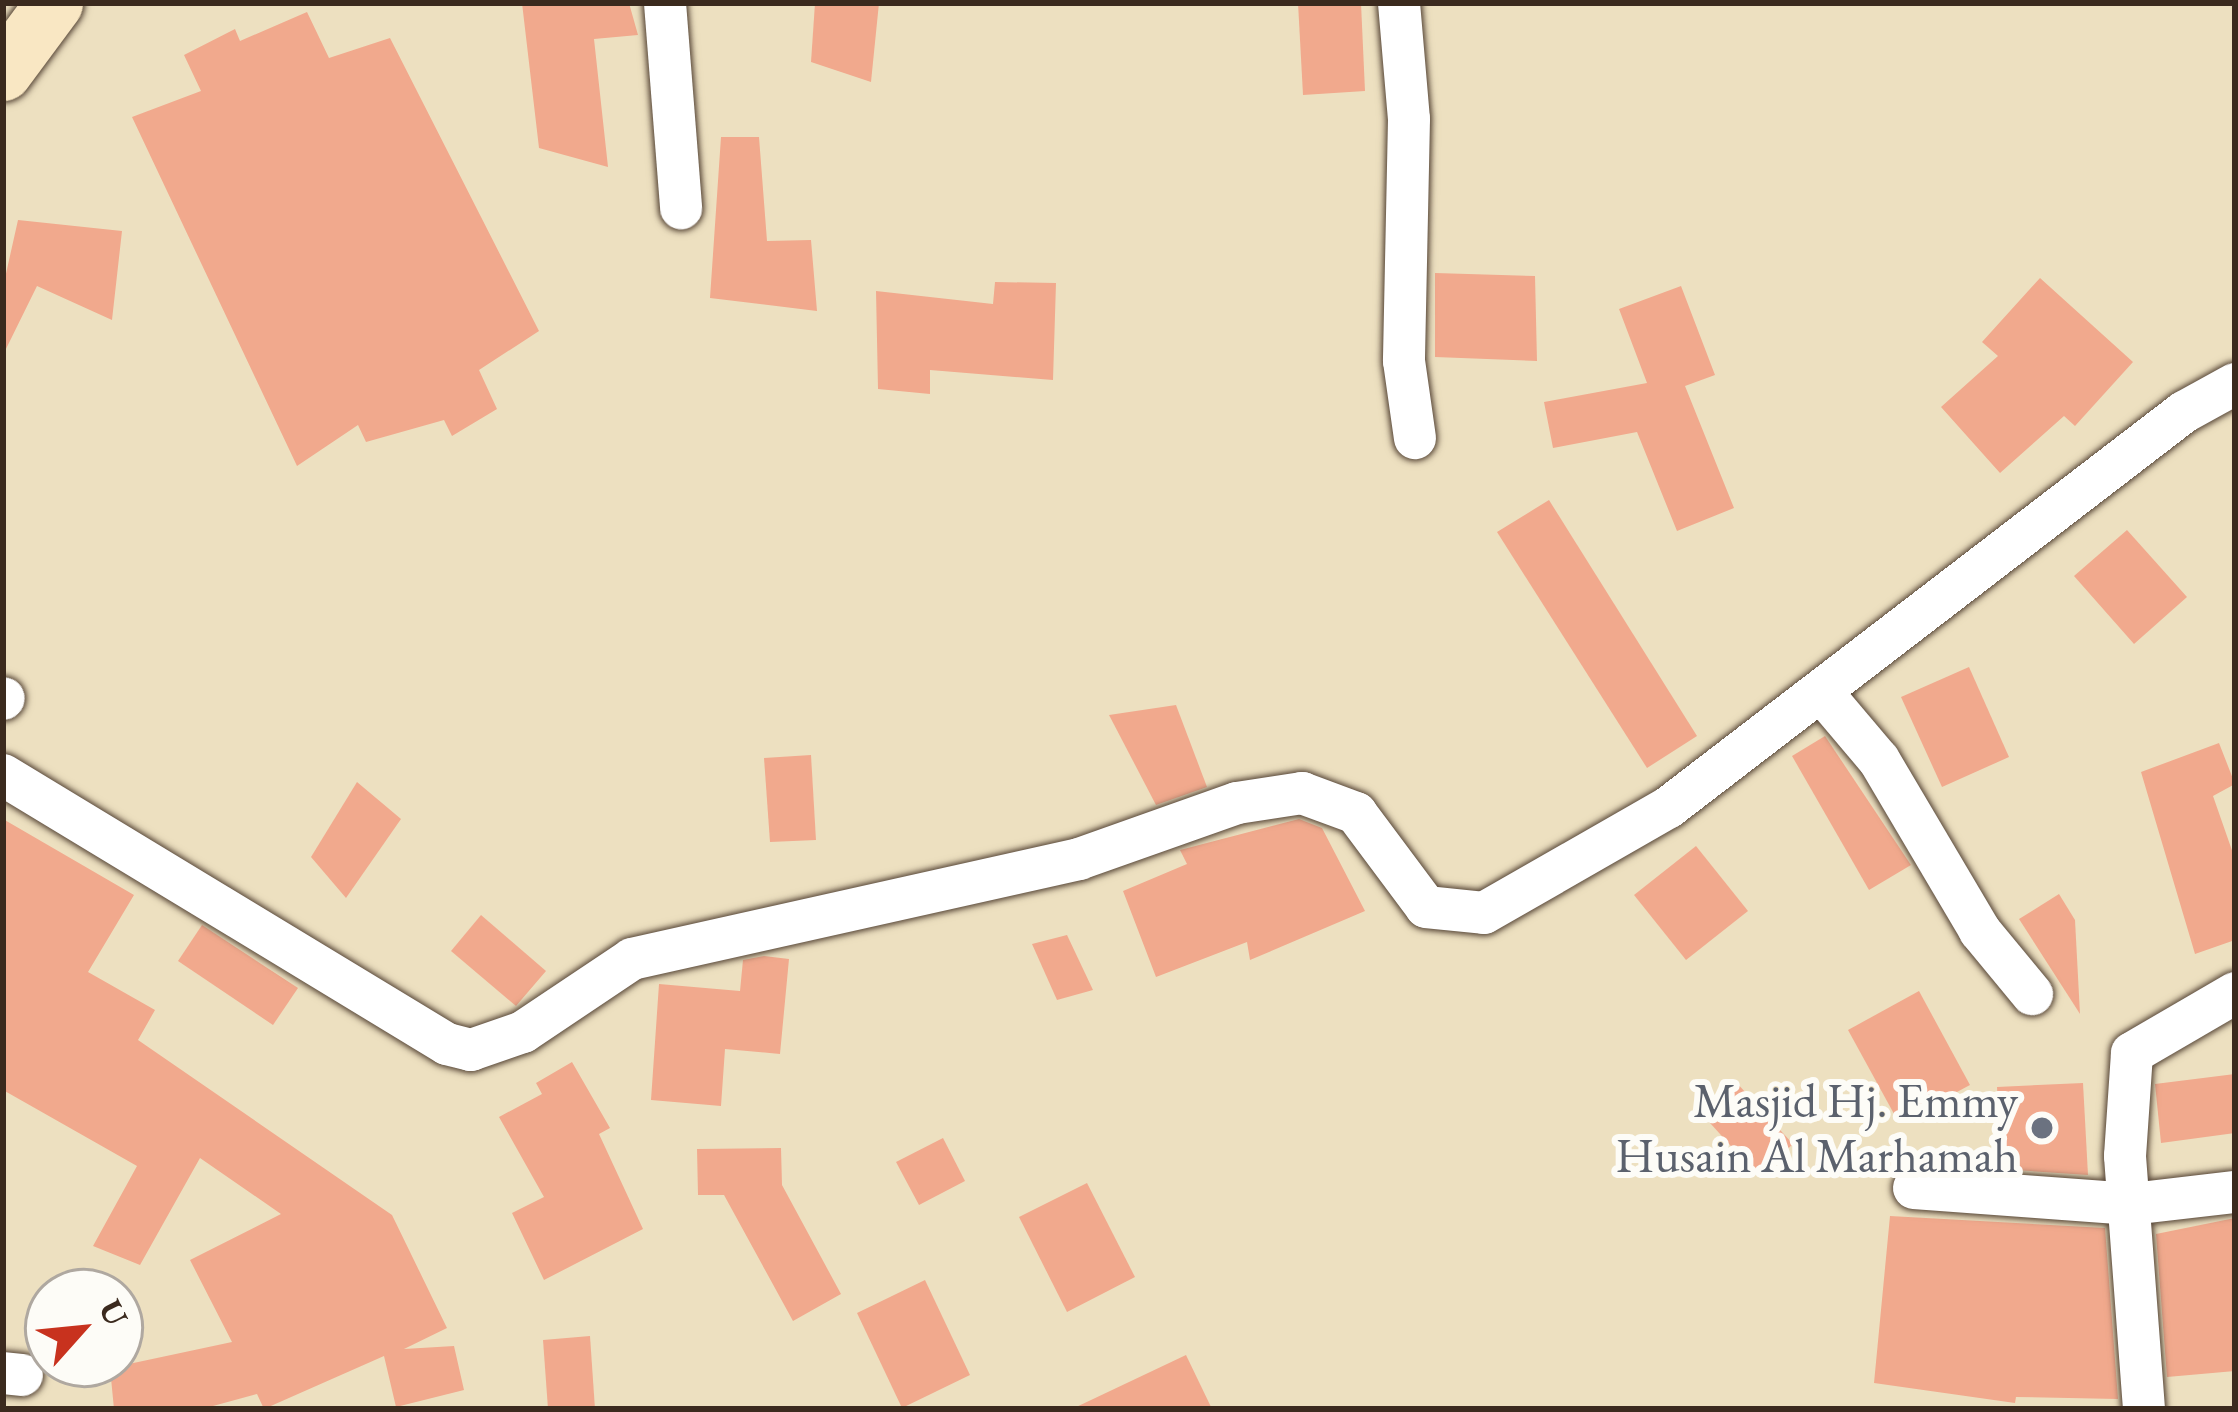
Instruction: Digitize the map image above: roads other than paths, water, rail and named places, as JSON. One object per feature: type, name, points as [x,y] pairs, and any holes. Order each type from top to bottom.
[{"type":"street","points":[[3,72],[54,3]]},
{"type":"street","points":[[665,3],[681,208]]},
{"type":"street","points":[[1399,3],[1409,119],[1404,361],[1415,438]]},
{"type":"street","points":[[3,776],[447,1044],[471,1050],[523,1032],[632,959],[1079,859],[1237,803],[1302,793],[1356,813],[1426,907],[1484,913],[1593,856],[1824,695],[2184,412],[2235,384]]},
{"type":"street","points":[[1824,695],[1879,760],[1980,931],[2032,994]]},
{"type":"street","points":[[2144,1409],[2131,1204],[2132,1053],[2235,993]]},
{"type":"street","points":[[1914,1188],[2131,1204],[2235,1192]]},
{"type":"place","name":"Masjid Hj. Emmy Husain Al Marhamah","points":[[2042,1128]]}]
